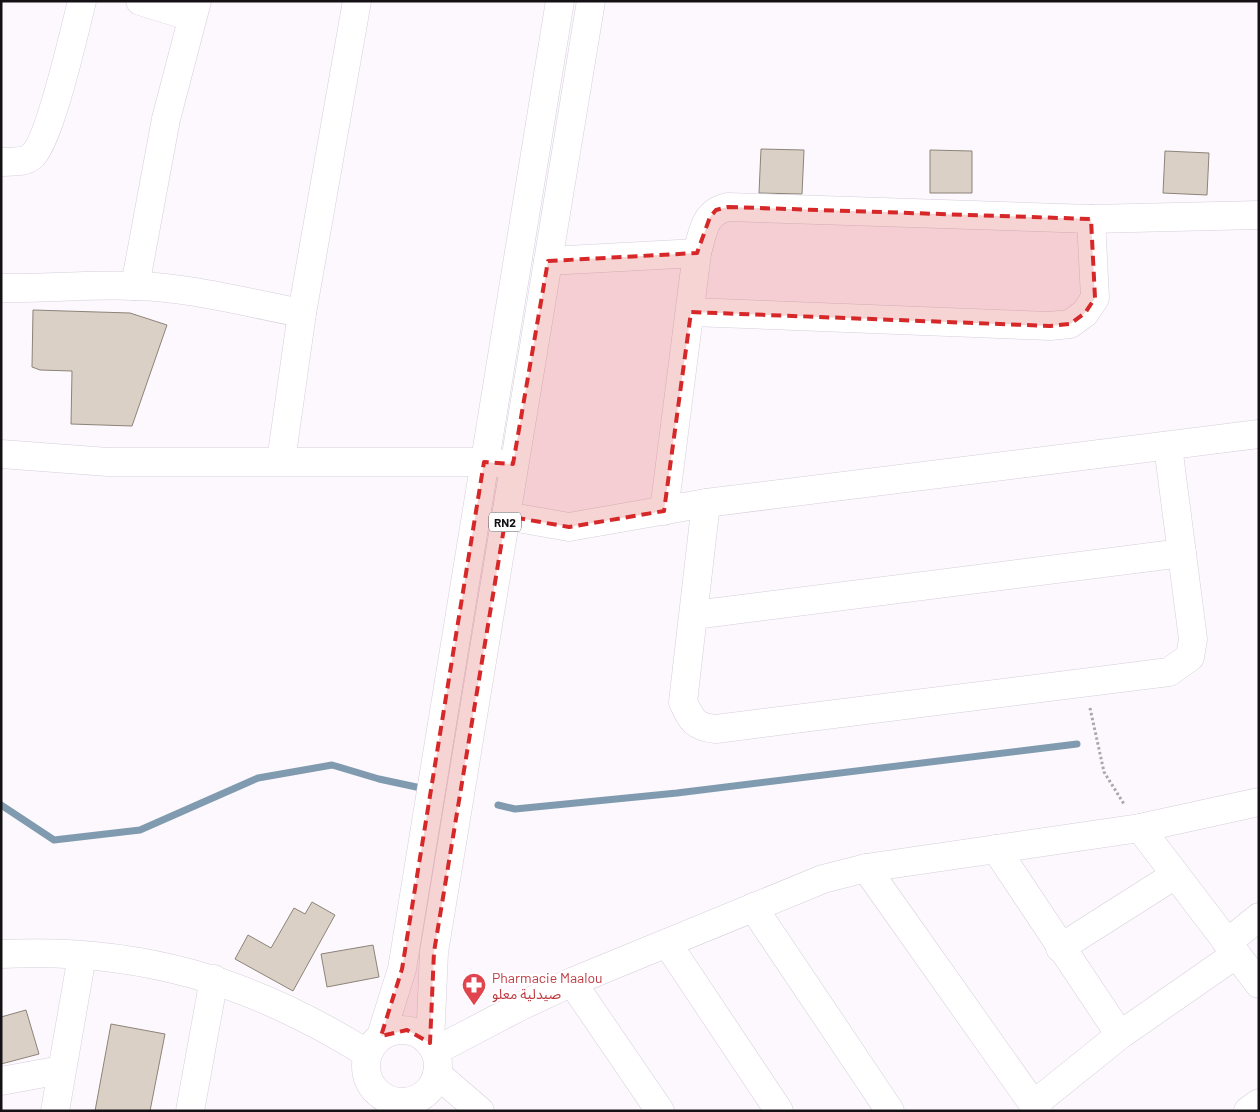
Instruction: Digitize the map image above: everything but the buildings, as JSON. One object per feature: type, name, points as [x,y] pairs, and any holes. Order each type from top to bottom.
[{"type":"main road","points":[[1,162],[22,161],[31,157],[38,148],[47,127],[82,1]]},
{"type":"main road","points":[[135,286],[166,119],[194,9],[140,1]]},
{"type":"main road","points":[[282,461],[302,313],[357,1]]},
{"type":"main road","name":"RN2","points":[[560,1],[402,969],[397,992],[365,1065],[372,1099],[382,1097],[395,1102],[418,1104],[432,1087],[434,1056],[434,952],[591,1]]},
{"type":"main road","points":[[664,511],[698,253],[703,229],[716,210],[728,207],[1091,219],[1259,215]]},
{"type":"main road","points":[[691,312],[1050,326],[1070,324],[1085,313],[1095,298],[1091,219]]},
{"type":"main road","points":[[548,261],[698,253]]},
{"type":"main road","points":[[1,288],[41,289],[135,286],[180,291],[302,313]]},
{"type":"main road","points":[[506,516],[569,526],[706,503],[1259,434]]},
{"type":"main road","points":[[706,503],[683,702],[690,718],[701,727],[726,727],[1169,672],[1190,657],[1193,640],[1168,446]]},
{"type":"main road","points":[[1,454],[108,462],[282,461],[484,462],[514,464]]},
{"type":"main road","points":[[694,615],[1182,553]]},
{"type":"main road","points":[[434,1056],[519,1006],[572,982],[823,879],[866,868],[1140,828],[1259,802]]},
{"type":"main road","points":[[1140,828],[1259,984]]},
{"type":"main road","points":[[996,849],[1060,948],[1120,1035]]},
{"type":"main road","points":[[866,868],[1035,1108],[1120,1035],[1231,949],[1259,917]]},
{"type":"main road","points":[[1060,948],[1175,875]]},
{"type":"main road","points":[[753,907],[890,1111]]},
{"type":"main road","points":[[667,943],[779,1111]]},
{"type":"main road","points":[[1,954],[82,956],[149,964],[214,979],[374,1045],[394,1030],[407,1030],[420,1034],[434,1056],[480,1111]]},
{"type":"main road","points":[[55,1111],[82,956]]},
{"type":"main road","points":[[190,1111],[214,979]]},
{"type":"main road","points":[[572,982],[660,1111]]},
{"type":"main road","points":[[1,1081],[61,1070]]},
{"type":"main road","points":[[1248,1111],[1259,1103]]},
{"type":"path","points":[[1094,728],[1104,772],[1140,828]]},
{"type":"highlighted area","points":[[728,207],[1091,219],[1095,298],[1085,313],[1070,324],[1050,326],[691,312],[664,511],[569,527],[506,516],[434,952],[430,1043],[407,1030],[381,1036],[402,969],[484,462],[513,464],[548,261],[697,253],[710,217],[716,210]]},
{"type":"waterway","points":[[498,805],[515,809],[677,793],[1077,744]]},
{"type":"waterway","points":[[1,805],[54,840],[140,830],[258,778],[332,765],[379,779],[421,788]]},
{"type":"place","name":"Pharmacie Maalou صيدلية معلو","points":[[474,1006]]}]
